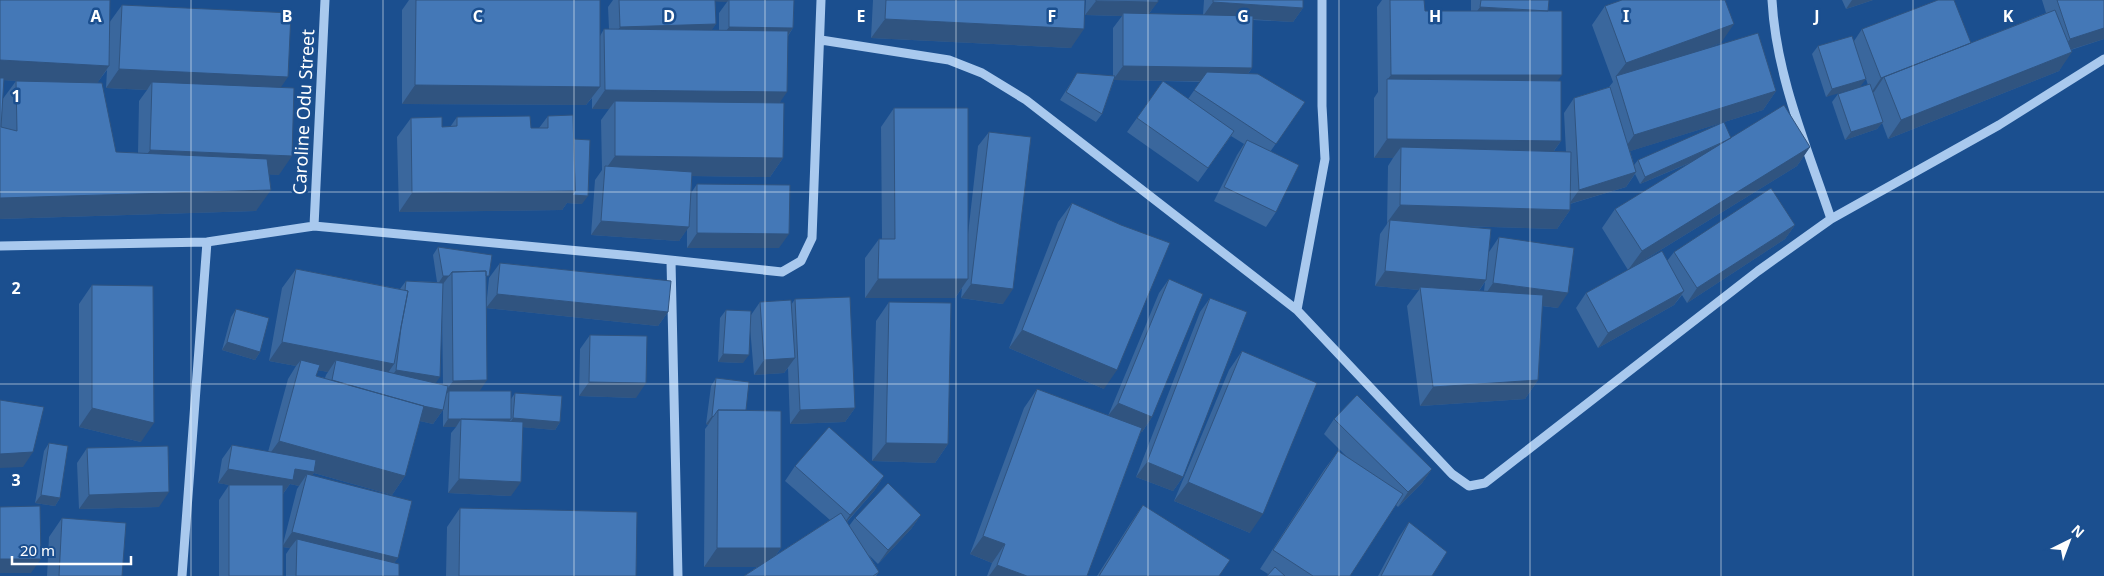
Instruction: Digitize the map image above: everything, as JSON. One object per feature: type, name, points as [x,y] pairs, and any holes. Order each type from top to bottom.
[{"type":"street","name":"Caroline Odu Street","points":[[314,226],[325,0]]},
{"type":"street","points":[[0,246],[207,242],[314,226],[782,272],[801,261],[812,238],[821,40],[821,0]]},
{"type":"street","points":[[1296,310],[1325,159],[1322,106],[1322,0]]},
{"type":"street","points":[[1772,0],[1774,27],[1784,82],[1831,219]]},
{"type":"street","points":[[821,40],[948,60],[982,73],[1026,100],[1296,310],[1452,474],[1469,486],[1485,483],[1758,271],[1831,219],[1999,125],[2104,59]]},
{"type":"street","points":[[182,576],[207,242]]},
{"type":"street","points":[[671,261],[678,576]]},
{"type":"building","points":[[0,0],[110,0],[109,66],[0,60]]},
{"type":"building","points":[[416,0],[600,0],[600,87],[415,85]]},
{"type":"building","points":[[619,0],[715,0],[716,24],[620,27]]},
{"type":"building","points":[[729,0],[794,0],[793,28],[729,27]]},
{"type":"building","points":[[886,0],[1085,0],[1084,29],[885,19]]},
{"type":"building","points":[[1158,0],[1158,2],[1096,1]]},
{"type":"building","points":[[1213,0],[1303,0],[1303,8],[1213,2]]},
{"type":"building","points":[[1390,0],[1424,0],[1425,11],[1562,11],[1562,75],[1391,75]]},
{"type":"building","points":[[1481,0],[1549,0],[1548,11],[1480,7]]},
{"type":"building","points":[[1622,0],[1725,0],[1734,24],[1626,63],[1605,6]]},
{"type":"building","points":[[1938,0],[1954,0],[1971,43],[1881,78],[1862,29]]},
{"type":"building","points":[[2057,0],[2104,0],[2104,28],[2070,39]]},
{"type":"building","points":[[122,5],[291,13],[288,77],[119,69]]},
{"type":"building","points":[[2055,10],[2072,52],[1901,120],[1884,77]]},
{"type":"building","points":[[1123,13],[1253,16],[1252,68],[1123,66]]},
{"type":"building","points":[[604,29],[788,31],[787,92],[605,90]]},
{"type":"building","points":[[1758,33],[1776,91],[1634,135],[1616,76]]},
{"type":"building","points":[[1852,36],[1866,79],[1832,89],[1818,46]]},
{"type":"building","points":[[1207,72],[1258,74],[1305,102],[1276,144],[1194,90]]},
{"type":"building","points":[[1077,73],[1115,76],[1102,114],[1066,92]]},
{"type":"building","points":[[0,78],[4,78],[1,127],[17,131],[16,81],[102,83],[116,152],[267,159],[271,190],[0,198]]},
{"type":"building","points":[[1387,79],[1561,81],[1561,141],[1387,139]]},
{"type":"building","points":[[1163,81],[1234,131],[1208,168],[1137,118]]},
{"type":"building","points":[[152,82],[294,88],[292,156],[150,150]]},
{"type":"building","points":[[1870,84],[1883,122],[1851,132],[1838,94]]},
{"type":"building","points":[[1610,87],[1636,172],[1579,190],[1574,98]]},
{"type":"building","points":[[615,101],[784,103],[783,158],[615,156]]},
{"type":"building","points":[[1784,105],[1810,147],[1642,251],[1615,209]]},
{"type":"building","points":[[894,108],[968,108],[968,279],[878,279],[879,239],[895,239]]},
{"type":"building","points":[[573,115],[575,191],[412,193],[411,118],[442,117],[442,127],[457,126],[457,117],[530,116],[531,128],[548,128],[548,116]]},
{"type":"building","points":[[1724,122],[1731,138],[1645,177],[1638,160]]},
{"type":"building","points":[[989,132],[1031,137],[1013,289],[971,284]]},
{"type":"building","points":[[574,139],[590,140],[588,196],[572,195],[575,191]]},
{"type":"building","points":[[1247,140],[1299,165],[1276,212],[1224,187]]},
{"type":"building","points":[[1401,147],[1571,152],[1570,210],[1400,205]]},
{"type":"building","points":[[605,166],[692,172],[689,227],[601,221]]},
{"type":"building","points":[[697,184],[790,185],[789,234],[697,233]]},
{"type":"building","points":[[1771,188],[1795,225],[1697,288],[1674,252]]},
{"type":"building","points":[[1072,203],[1121,225],[1170,243],[1117,370],[1022,330]]},
{"type":"building","points":[[1390,220],[1491,229],[1486,280],[1385,271]]},
{"type":"building","points":[[1499,237],[1574,248],[1568,293],[1493,283]]},
{"type":"building","points":[[438,247],[492,255],[489,276],[486,276],[486,271],[452,272],[449,276],[443,276]]},
{"type":"building","points":[[1662,251],[1684,291],[1608,333],[1586,293]]},
{"type":"building","points":[[500,263],[671,281],[668,312],[497,294]]},
{"type":"building","points":[[296,269],[408,291],[394,364],[282,342]]},
{"type":"building","points":[[486,271],[487,380],[453,381],[452,272]]},
{"type":"building","points":[[1169,279],[1203,294],[1152,417],[1118,403]]},
{"type":"building","points":[[406,281],[443,283],[440,377],[396,370],[401,327],[408,291],[405,290]]},
{"type":"building","points":[[92,285],[153,286],[154,423],[92,408]]},
{"type":"building","points":[[1420,287],[1543,295],[1538,380],[1433,387]]},
{"type":"building","points":[[850,297],[855,408],[800,410],[795,299]]},
{"type":"building","points":[[1210,298],[1247,312],[1183,477],[1147,462]]},
{"type":"building","points":[[791,300],[795,358],[764,360],[760,302]]},
{"type":"building","points":[[889,302],[951,303],[948,444],[886,443]]},
{"type":"building","points":[[236,309],[269,318],[260,352],[227,342]]},
{"type":"building","points":[[726,310],[751,311],[749,355],[723,354]]},
{"type":"building","points":[[590,335],[647,336],[646,383],[589,382]]},
{"type":"building","points":[[1242,351],[1317,383],[1263,514],[1188,482]]},
{"type":"building","points":[[301,360],[320,365],[316,376],[424,406],[405,476],[279,441]]},
{"type":"building","points":[[336,360],[448,386],[443,410],[332,380]]},
{"type":"building","points":[[716,378],[749,382],[746,410],[718,410],[712,416]]},
{"type":"building","points":[[1037,389],[1142,428],[1087,576],[1027,576],[997,565],[1005,544],[983,536]]},
{"type":"building","points":[[449,391],[511,391],[511,419],[448,419]]},
{"type":"building","points":[[515,393],[562,396],[560,422],[513,418]]},
{"type":"building","points":[[1357,395],[1432,469],[1408,492],[1334,419]]},
{"type":"building","points":[[0,400],[44,407],[33,452],[0,454]]},
{"type":"building","points":[[718,410],[781,411],[781,548],[717,548]]},
{"type":"building","points":[[461,419],[523,422],[521,482],[459,479]]},
{"type":"building","points":[[829,427],[884,476],[850,515],[795,466]]},
{"type":"building","points":[[49,443],[68,446],[60,498],[41,495]]},
{"type":"building","points":[[232,445],[316,460],[314,472],[295,469],[293,480],[228,469]]},
{"type":"building","points":[[168,446],[169,492],[89,495],[87,448]]},
{"type":"building","points":[[1338,451],[1403,494],[1350,576],[1313,576],[1273,550]]},
{"type":"building","points":[[307,474],[412,501],[398,558],[292,532]]},
{"type":"building","points":[[888,483],[921,515],[888,550],[855,518]]},
{"type":"building","points":[[229,485],[283,485],[283,576],[229,576]]},
{"type":"building","points":[[1143,505],[1230,560],[1219,576],[1099,576]]},
{"type":"building","points":[[40,506],[41,559],[0,559],[0,507]]},
{"type":"building","points":[[460,508],[637,512],[636,576],[459,576]]},
{"type":"building","points":[[841,513],[879,572],[873,576],[744,576]]},
{"type":"building","points":[[62,518],[126,523],[122,576],[59,576]]},
{"type":"building","points":[[1409,522],[1447,552],[1432,576],[1381,576]]},
{"type":"building","points":[[297,539],[399,564],[399,576],[296,576]]},
{"type":"building","points":[[1275,567],[1285,576],[1267,576]]}]
